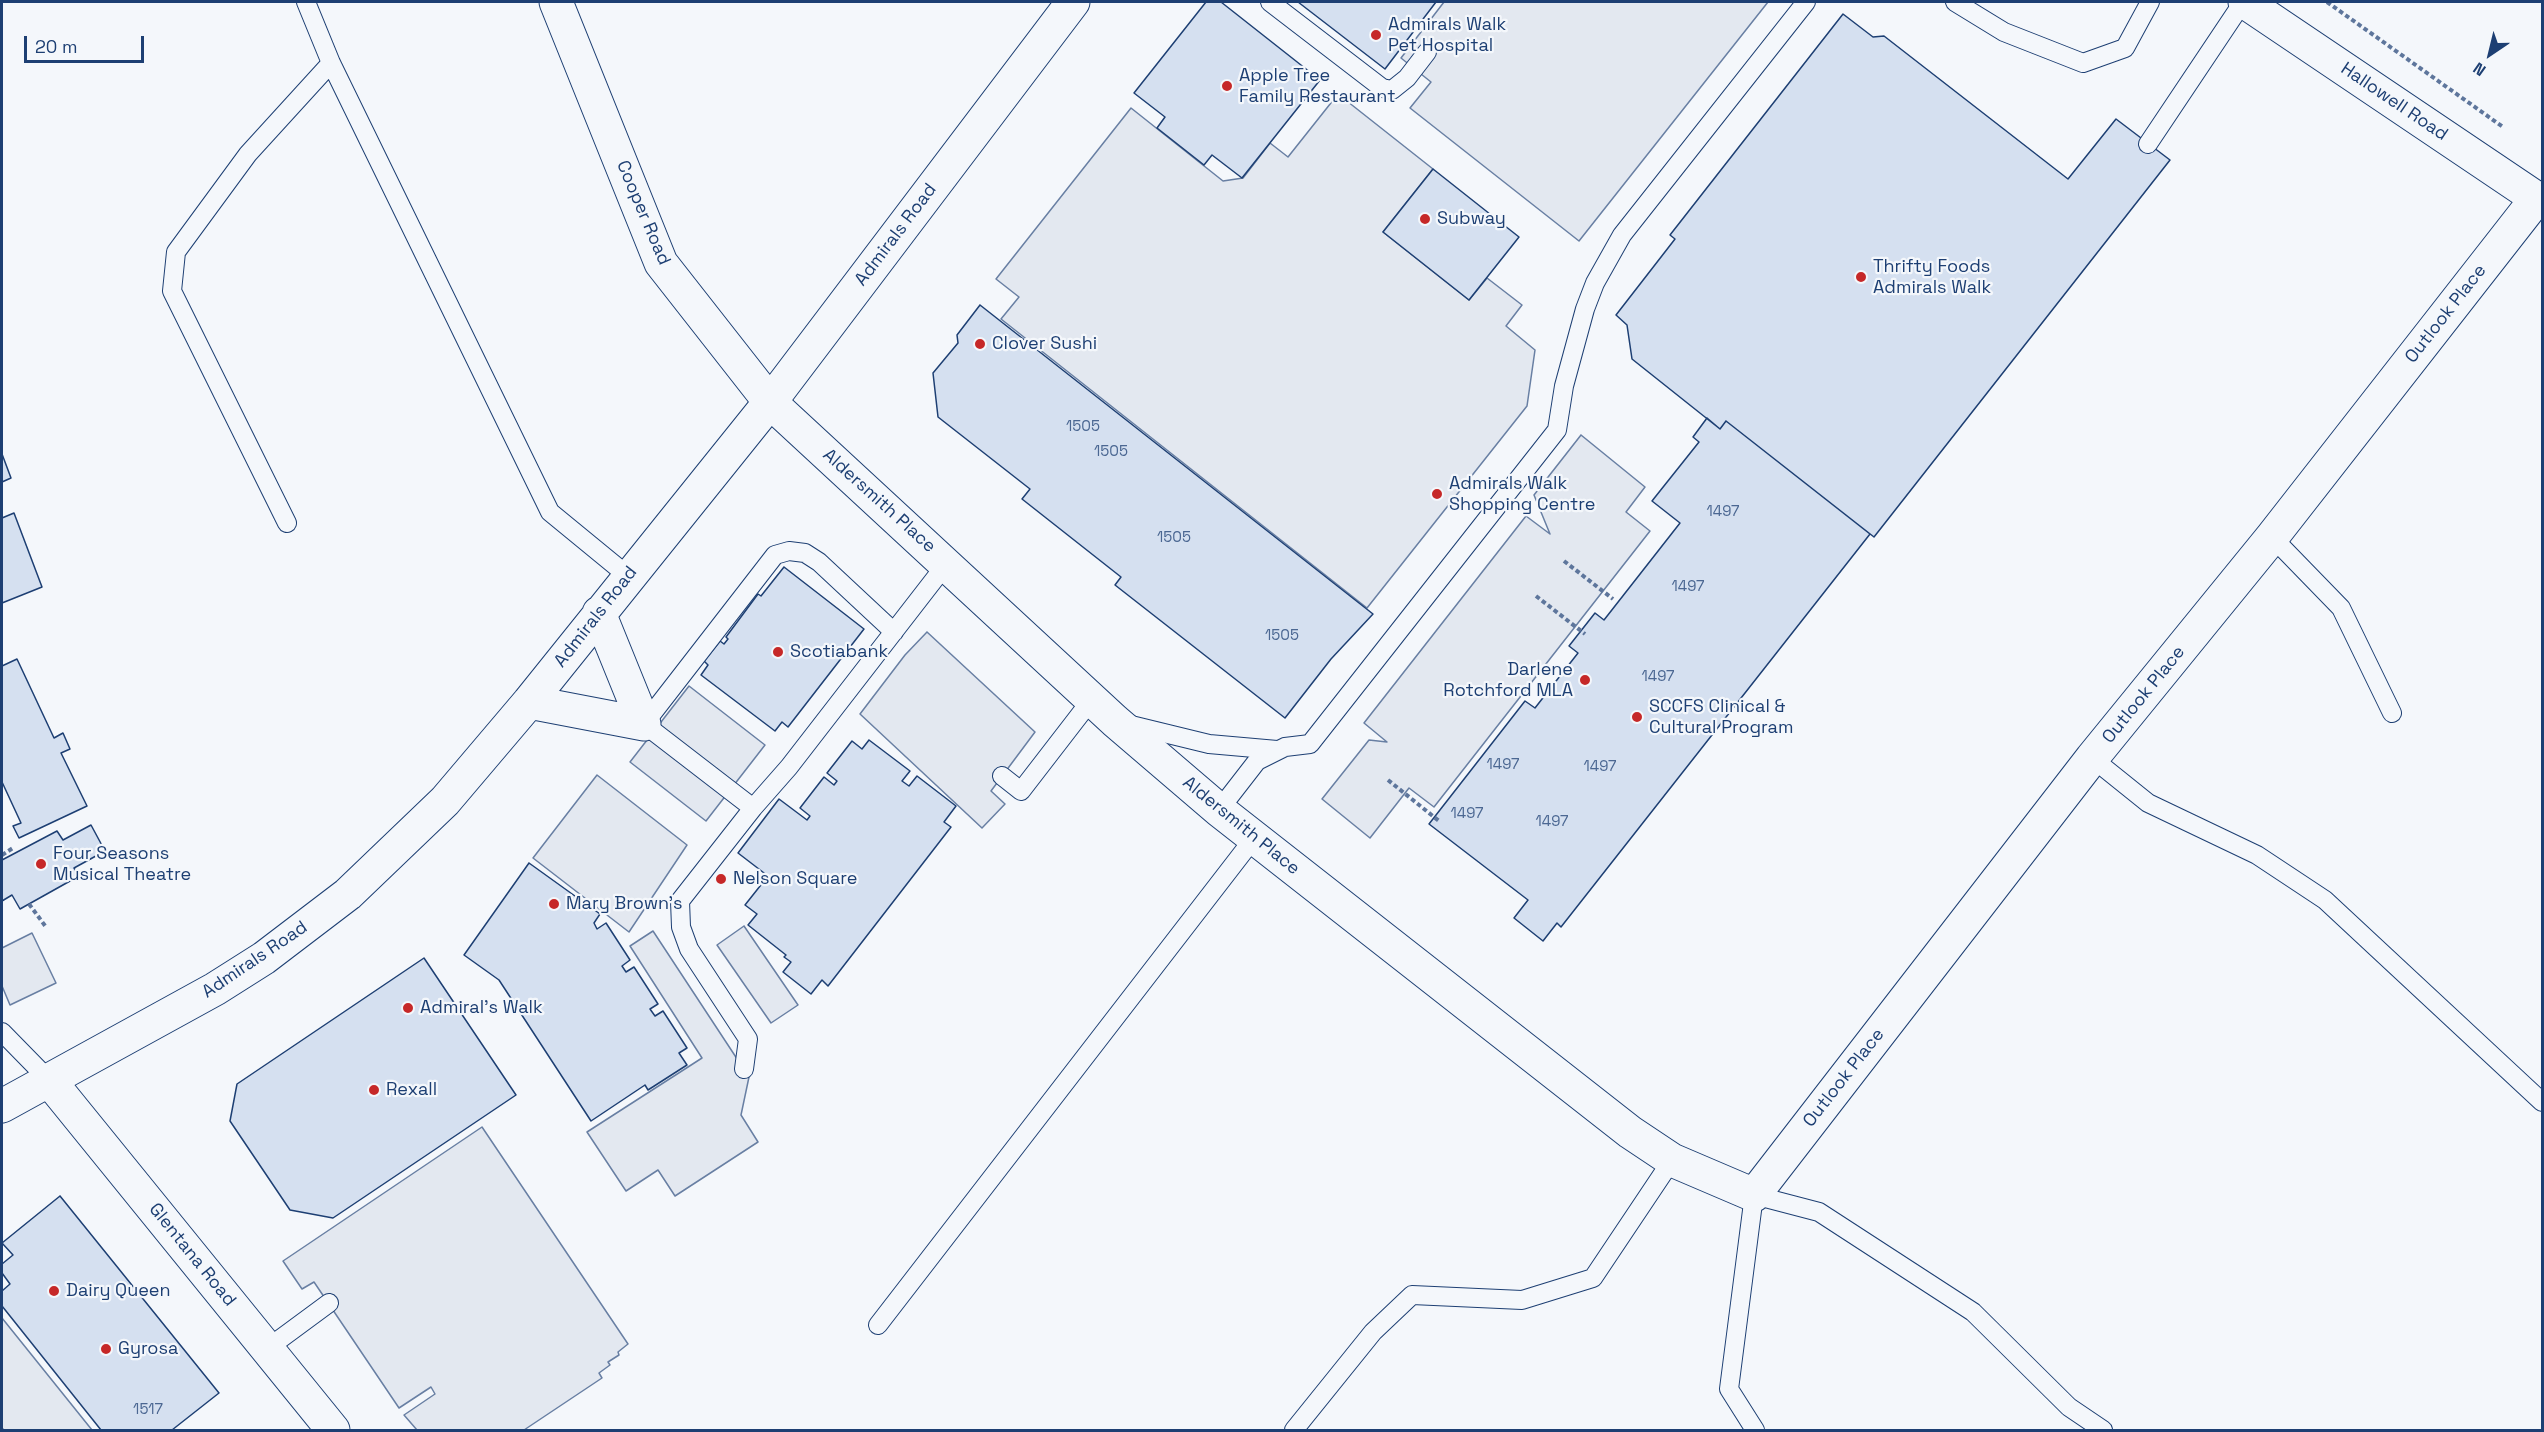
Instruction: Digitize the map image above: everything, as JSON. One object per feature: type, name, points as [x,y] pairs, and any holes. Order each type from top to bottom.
[{"type":"street","name":"Cooper Road","points":[[556,2],[661,263],[770,402]]},
{"type":"street","name":"Admirals Road","points":[[2,1106],[215,989],[264,958],[348,894],[445,801],[529,702],[770,402],[1072,2]]},
{"type":"street","name":"Hallowell Road","points":[[2244,2],[2540,200]]},
{"type":"street","name":"Outlook Place","points":[[1754,1195],[2092,758],[2272,537],[2540,200]]},
{"type":"street","name":"Aldersmith Place","points":[[770,402],[947,563],[1115,721],[1219,810],[1630,1132],[1672,1160],[1754,1195]]},
{"type":"street","points":[[599,613],[644,724]]},
{"type":"street","points":[[529,702],[644,724]]},
{"type":"street","name":"Glentana Road","points":[[49,1080],[333,1431]]},
{"type":"lane","points":[[306,2],[331,63],[550,512],[628,576]]},
{"type":"lane","points":[[1270,2],[1382,88],[1392,90],[1407,78],[1427,52]]},
{"type":"lane","points":[[1219,810],[1257,761],[1279,750],[1310,744],[1557,430],[1564,386],[1585,309],[1595,283],[1622,235],[1806,2]]},
{"type":"lane","points":[[1955,2],[2004,32],[2083,63],[2125,48],[2150,2]]},
{"type":"lane","points":[[2148,144],[2244,2]]},
{"type":"lane","points":[[287,523],[172,291],[176,252],[248,154],[331,63]]},
{"type":"lane","points":[[2272,537],[2341,608],[2392,713]]},
{"type":"lane","points":[[753,808],[644,724],[775,555],[789,551],[805,553],[894,632]]},
{"type":"lane","points":[[744,1070],[748,1039],[689,949],[681,927],[680,901],[753,808],[789,767],[947,563]]},
{"type":"lane","points":[[1002,776],[1021,791],[1092,699]]},
{"type":"lane","points":[[1115,721],[1209,744],[1279,750]]},
{"type":"lane","points":[[2092,758],[2148,803],[2258,855],[2325,900],[2542,1102]]},
{"type":"lane","points":[[878,1325],[1254,838]]},
{"type":"lane","points":[[2,1032],[49,1080]]},
{"type":"lane","points":[[1294,1431],[1373,1332],[1412,1295],[1522,1300],[1593,1278],[1672,1160]]},
{"type":"lane","points":[[1755,1431],[1729,1389],[1754,1195],[1819,1212],[1972,1312],[2068,1407],[2103,1431]]},
{"type":"lane","points":[[268,1348],[328,1303]]},
{"type":"path","points":[[2327,2],[2505,129]]},
{"type":"path","points":[[1564,561],[1613,599]]},
{"type":"path","points":[[1536,596],[1585,634]]},
{"type":"path","points":[[1388,780],[1439,821]]},
{"type":"path","points":[[2,855],[13,848]]},
{"type":"path","points":[[29,904],[46,927]]},
{"type":"shaded area","points":[[1444,2],[1768,2],[1579,241],[1410,108],[1431,82],[1401,58]]},
{"type":"shaded area","points":[[1338,94],[1433,169],[1383,232],[1469,300],[1487,278],[1522,305],[1506,326],[1535,350],[1527,406],[1367,608],[1001,319],[1019,297],[996,279],[1131,108],[1223,181],[1243,178],[1270,143],[1288,157]]},
{"type":"shaded area","points":[[1581,435],[1645,487],[1626,512],[1650,531],[1434,807],[1409,788],[1370,838],[1322,799],[1369,740],[1387,742],[1364,723],[1526,516],[1550,534],[1534,495]]},
{"type":"shaded area","points":[[927,632],[1035,732],[991,791],[1005,804],[982,828],[860,714],[905,655]]},
{"type":"shaded area","points":[[689,686],[765,745],[706,821],[630,762]]},
{"type":"shaded area","points":[[597,775],[687,845],[629,932],[533,858]]},
{"type":"shaded area","points":[[744,926],[798,1005],[771,1023],[717,945]]},
{"type":"shaded area","points":[[653,931],[749,1077],[741,1115],[758,1142],[675,1196],[658,1170],[626,1191],[587,1132],[702,1058],[630,946]]},
{"type":"shaded area","points":[[32,933],[56,983],[10,1005],[2,986],[2,948]]},
{"type":"shaded area","points":[[482,1127],[628,1344],[618,1352],[619,1355],[608,1362],[610,1365],[599,1373],[602,1378],[524,1430],[417,1430],[404,1415],[435,1394],[431,1387],[399,1408],[314,1282],[302,1289],[283,1261]]},
{"type":"shaded area","points":[[2,1318],[92,1430],[4,1430],[2,1428]]},
{"type":"building","name":"Apple Tree Family Restaurant","points":[[1206,2],[1221,2],[1320,80],[1242,178],[1212,155],[1204,165],[1157,128],[1165,117],[1134,93]]},
{"type":"building","name":"Admirals Walk Pet Hospital","points":[[1298,2],[1436,2],[1385,69]]},
{"type":"building","name":"Thrifty Foods Admirals Walk","points":[[1843,14],[1873,37],[1884,36],[2068,179],[2116,119],[2170,160],[1874,537],[1726,421],[1720,429],[1632,359],[1627,325],[1616,315],[1675,239],[1670,235]]},
{"type":"building","points":[[1433,169],[1519,237],[1469,300],[1383,232]]},
{"type":"building","points":[[980,305],[1373,614],[1331,659],[1285,718],[1115,585],[1121,577],[1022,499],[1030,489],[938,417],[933,373],[958,343],[957,335]]},
{"type":"building","points":[[1707,418],[1720,429],[1726,421],[1870,534],[1561,927],[1557,923],[1543,941],[1514,918],[1528,900],[1429,824],[1525,701],[1535,708],[1578,653],[1569,646],[1595,613],[1604,620],[1680,523],[1652,501],[1699,442],[1693,437]]},
{"type":"building","points":[[2,454],[11,478],[2,482]]},
{"type":"building","points":[[14,513],[42,587],[2,603],[2,518]]},
{"type":"building","name":"Scotiabank","points":[[784,567],[864,629],[788,727],[782,722],[775,731],[701,675],[708,665],[704,661],[720,641],[724,644],[728,639],[726,637],[758,594],[761,596]]},
{"type":"building","points":[[17,659],[54,738],[63,733],[70,749],[61,753],[87,806],[19,838],[13,826],[21,823],[2,782],[2,666]]},
{"type":"building","points":[[869,740],[910,771],[902,781],[909,786],[917,776],[956,806],[944,822],[951,827],[828,986],[822,980],[811,994],[783,972],[791,962],[784,957],[786,955],[748,925],[757,914],[745,905],[768,876],[738,853],[779,799],[807,820],[810,816],[800,808],[824,777],[834,785],[837,781],[827,773],[852,741],[862,749]]},
{"type":"building","name":"Four Seasons Musical Theatre","points":[[91,825],[105,851],[74,868],[79,876],[20,909],[12,895],[2,901],[2,860],[57,831],[63,840]]},
{"type":"building","points":[[529,863],[600,914],[594,923],[597,929],[606,923],[630,960],[622,966],[626,972],[634,967],[658,1004],[650,1009],[655,1016],[663,1011],[687,1048],[679,1053],[687,1065],[648,1090],[645,1085],[591,1121],[499,980],[464,955]]},
{"type":"building","name":"Rexall","points":[[424,958],[516,1095],[333,1218],[290,1210],[230,1121],[237,1084]]},
{"type":"building","points":[[60,1196],[219,1393],[172,1430],[101,1430],[2,1306],[2,1291],[10,1284],[2,1273],[2,1264],[13,1255],[2,1243]]},
{"type":"place","name":"Admirals Walk Pet Hospital","points":[[1376,35]]},
{"type":"place","name":"Apple Tree Family Restaurant","points":[[1227,86]]},
{"type":"place","name":"Subway","points":[[1425,219]]},
{"type":"place","name":"Thrifty Foods Admirals Walk","points":[[1861,277]]},
{"type":"place","name":"Clover Sushi","points":[[980,344]]},
{"type":"place","name":"Admirals Walk Shopping Centre","points":[[1437,494]]},
{"type":"place","name":"Scotiabank","points":[[778,652]]},
{"type":"place","name":"Darlene Rotchford MLA","points":[[1585,680]]},
{"type":"place","name":"SCCFS Clinical & Cultural Program","points":[[1637,717]]},
{"type":"place","name":"Four Seasons Musical Theatre","points":[[41,864]]},
{"type":"place","name":"Nelson Square","points":[[721,879]]},
{"type":"place","name":"Mary Brown's","points":[[554,904]]},
{"type":"place","name":"Admiral's Walk","points":[[408,1008]]},
{"type":"place","name":"Rexall","points":[[374,1090]]},
{"type":"place","name":"Dairy Queen","points":[[54,1291]]},
{"type":"place","name":"Gyrosa","points":[[106,1349]]}]
